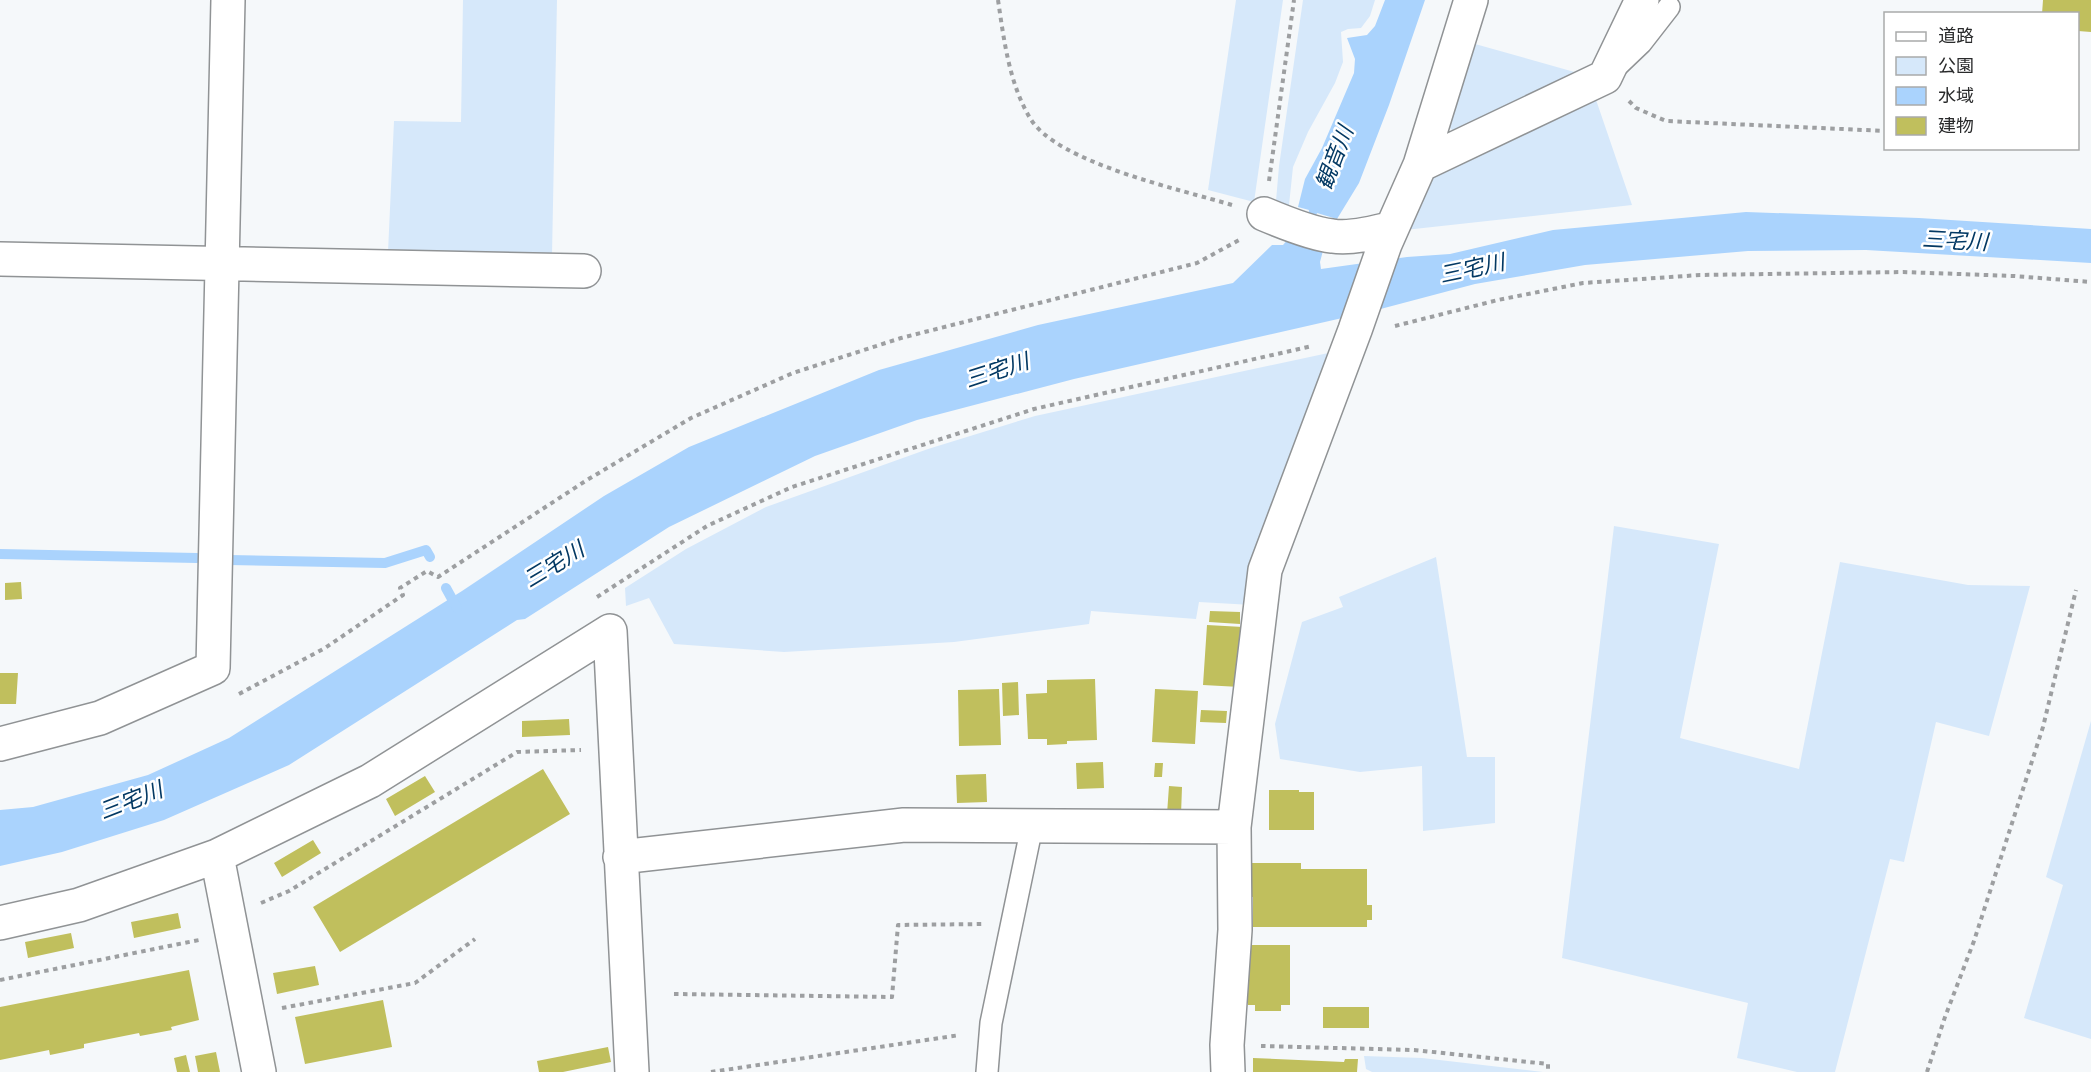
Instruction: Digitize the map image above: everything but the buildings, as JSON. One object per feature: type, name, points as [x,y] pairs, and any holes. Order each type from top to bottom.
[{"type":"street","points":[[0,744],[100,718],[213,668],[228,0]]},
{"type":"street","points":[[1228,1058],[1235,930],[1234,827],[1265,570],[1389,236],[1420,165],[1472,0]]},
{"type":"street","points":[[1420,165],[1605,77],[1656,3]]},
{"type":"street","points":[[1274,218],[1332,237],[1372,234],[1389,236]]},
{"type":"street","points":[[0,259],[584,271]]},
{"type":"street","points":[[0,923],[79,905],[217,856],[370,782],[610,631],[614,749],[632,1072]]},
{"type":"street","points":[[620,857],[904,825],[1234,827]]},
{"type":"street","points":[[217,856],[259,1072]]},
{"type":"lane","points":[[987,1072],[990,1030],[1032,826]]},
{"type":"path","points":[[998,0],[1004,42],[1015,87],[1030,120],[1052,141],[1106,168],[1274,218]]},
{"type":"path","points":[[234,697],[325,648],[403,595],[400,588],[427,571],[438,577],[587,480],[691,418],[793,373],[901,338],[1197,263],[1259,229],[1274,218],[1294,0]]},
{"type":"path","points":[[1605,77],[1636,108],[1666,121],[1884,131]]},
{"type":"path","points":[[590,602],[707,526],[792,487],[1034,409],[1498,300],[1584,284],[1700,275],[1903,273],[2014,276],[2091,282]]},
{"type":"path","points":[[1927,1072],[1974,941],[2043,727],[2076,590]]},
{"type":"path","points":[[0,980],[231,925],[517,752],[614,749]]},
{"type":"path","points":[[674,994],[892,997],[898,925],[1012,924]]},
{"type":"path","points":[[248,1015],[415,983],[475,939]]},
{"type":"path","points":[[711,1072],[990,1030]]},
{"type":"path","points":[[1228,1058],[1414,1050],[1548,1064],[1548,1072]]},
{"type":"green space","points":[[463,0],[557,0],[552,255],[388,252],[394,121],[461,122]]},
{"type":"green space","points":[[1236,0],[1283,0],[1254,202],[1208,190]]},
{"type":"green space","points":[[1303,0],[1375,0],[1370,16],[1361,28],[1341,32],[1343,62],[1335,83],[1308,132],[1293,167],[1289,205],[1285,209],[1276,201],[1279,166]]},
{"type":"green space","points":[[1468,42],[1585,75],[1456,134],[1448,126]]},
{"type":"green space","points":[[1593,91],[1632,205],[1405,230],[1423,182]]},
{"type":"green space","points":[[1333,352],[1252,605],[1199,602],[1196,619],[1091,611],[1089,624],[954,642],[784,652],[674,644],[649,598],[626,606],[625,588],[686,549],[766,507],[928,449],[1035,416]]},
{"type":"green space","points":[[1614,526],[1719,544],[1680,738],[1799,769],[1840,562],[1968,585],[2030,586],[1989,736],[1936,722],[1904,862],[1890,859],[1835,1072],[1797,1072],[1737,1058],[1748,1003],[1562,958]]},
{"type":"green space","points":[[1436,557],[1467,757],[1495,757],[1495,823],[1423,831],[1422,766],[1360,772],[1280,759],[1275,724],[1302,622],[1343,607],[1339,597]]},
{"type":"green space","points":[[2091,721],[2091,1039],[2024,1018],[2063,885],[2046,877]]},
{"type":"green space","points":[[1364,1056],[1422,1058],[1543,1072],[1372,1072],[1366,1069]]},
{"type":"water","points":[[1385,0],[1425,0],[1359,183],[1337,219],[1317,213],[1314,221],[1325,243],[1320,262],[1321,269],[1407,257],[1450,254],[1553,230],[1746,212],[1919,218],[2091,229],[2091,263],[1866,250],[1748,251],[1585,265],[1475,284],[1373,311],[1074,379],[917,420],[815,456],[669,527],[525,619],[517,620],[289,765],[164,820],[62,852],[0,866],[0,810],[33,807],[148,775],[229,738],[462,591],[604,496],[689,447],[879,370],[1038,325],[1233,283],[1272,245],[1283,245],[1308,216],[1309,210],[1298,207],[1305,179],[1322,148],[1354,73],[1355,59],[1347,38],[1367,35],[1375,26]]},
{"type":"waterway","points":[[229,560],[385,563],[426,550],[430,557]]},
{"type":"waterway","points":[[0,554],[197,558]]},
{"type":"waterway","points":[[446,588],[457,608]]},
{"type":"water label","name":"観音川","points":[[1335,158]]},
{"type":"water label","name":"三宅川","points":[[1955,241]]},
{"type":"water label","name":"三宅川","points":[[1472,269]]},
{"type":"water label","name":"三宅川","points":[[997,371]]},
{"type":"water label","name":"三宅川","points":[[554,565]]},
{"type":"water label","name":"三宅川","points":[[131,801]]}]
